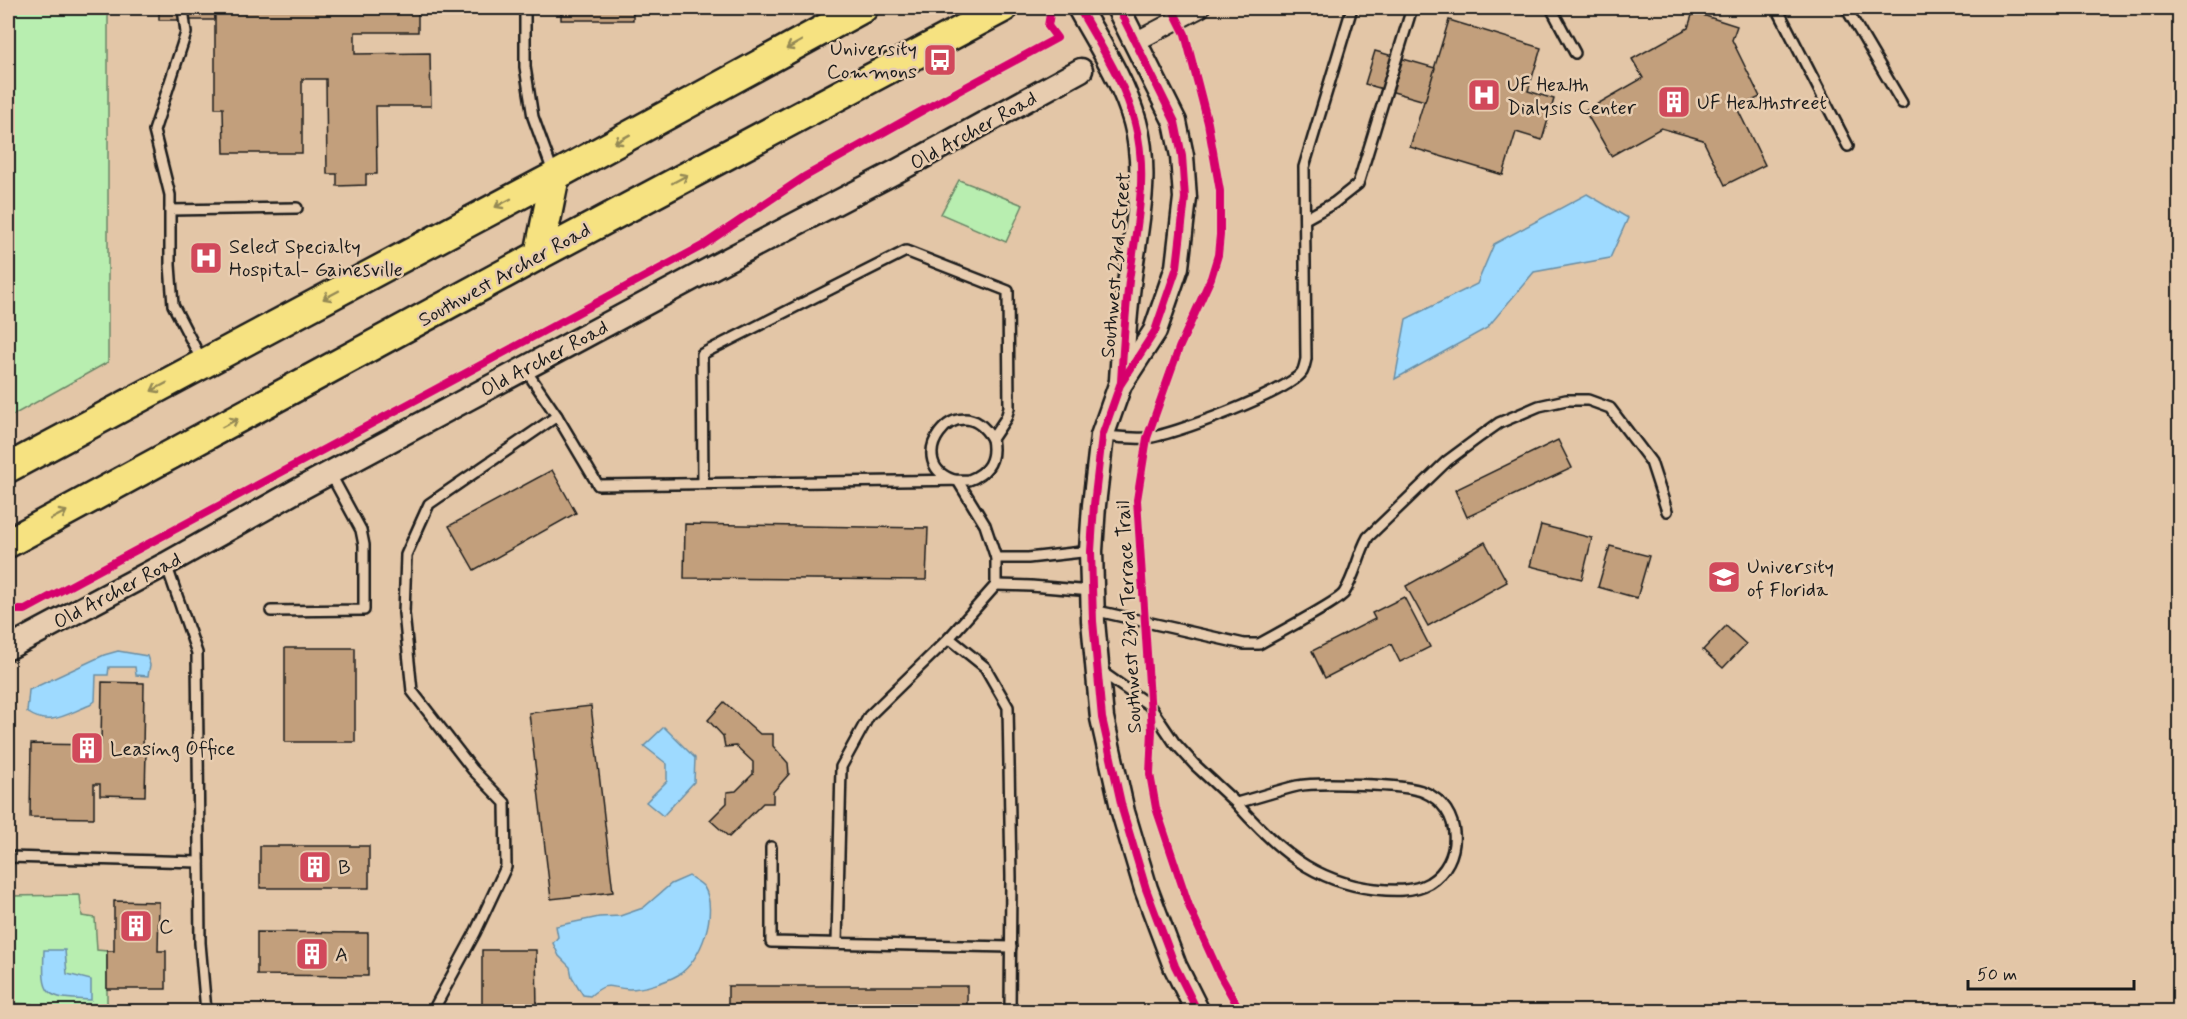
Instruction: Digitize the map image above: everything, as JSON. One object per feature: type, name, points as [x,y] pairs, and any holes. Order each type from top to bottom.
[{"type":"main road","points":[[8,468],[555,176],[863,8]]},
{"type":"main road","name":"Southwest Archer Road","points":[[8,543],[539,255],[1003,8]]},
{"type":"main road","points":[[539,255],[555,176]]},
{"type":"street","name":"Southwest 23rd Street","points":[[1118,8],[1175,122],[1182,156],[1185,198],[1177,267],[1155,331],[1120,385]]},
{"type":"street","points":[[1135,42],[1200,8]]},
{"type":"street","name":"Southwest 23rd Street","points":[[1084,15],[1121,86],[1135,122],[1141,150],[1142,185],[1129,284],[1120,385]]},
{"type":"street","points":[[1084,15],[1081,70],[1121,86]]},
{"type":"street","name":"Old Archer Road","points":[[8,648],[1081,70]]},
{"type":"street","points":[[1120,385],[1102,436],[1091,551],[1092,600],[1102,718],[1123,812],[1146,889],[1175,966],[1198,1011]]},
{"type":"lane","points":[[183,8],[186,33],[154,131],[170,195],[170,265],[174,305],[204,363]]},
{"type":"lane","points":[[525,8],[525,67],[532,107],[555,176]]},
{"type":"lane","points":[[1102,436],[1147,438],[1181,429],[1237,409],[1291,382],[1302,372],[1306,359],[1304,167],[1352,8]]},
{"type":"lane","points":[[1305,219],[1334,203],[1358,184],[1412,8]]},
{"type":"lane","points":[[1551,8],[1575,53]]},
{"type":"lane","points":[[1777,8],[1848,146]]},
{"type":"lane","points":[[1846,8],[1902,103]]},
{"type":"lane","points":[[170,210],[297,208]]},
{"type":"lane","points":[[703,483],[702,354],[906,251],[1008,291],[1009,408],[1006,418],[992,440]]},
{"type":"lane","points":[[525,369],[557,416],[598,484],[958,481],[969,480],[986,471],[993,455],[992,440],[981,426],[972,421],[954,421],[939,430],[932,445],[933,459],[940,472],[958,481],[985,525],[996,558],[996,585],[949,638],[869,716],[841,767],[837,943]]},
{"type":"lane","points":[[996,585],[1031,586],[1092,600],[1244,644],[1259,644],[1343,595],[1354,572],[1359,552],[1368,537],[1447,461],[1499,423],[1539,406],[1566,400],[1588,400],[1610,408],[1651,462],[1667,511]]},
{"type":"lane","points":[[436,1011],[436,1005],[475,933],[506,867],[505,803],[473,770],[412,691],[404,613],[406,555],[429,504],[557,416]]},
{"type":"lane","points":[[271,611],[364,610],[363,538],[330,473]]},
{"type":"lane","points":[[996,558],[1028,558],[1091,551]]},
{"type":"lane","points":[[166,564],[197,653],[200,943],[204,1011],[216,1011]]},
{"type":"lane","points":[[949,638],[985,666],[1008,707],[1010,1011]]},
{"type":"lane","points":[[1098,668],[1149,705],[1174,742],[1236,803],[1263,834],[1289,856],[1314,872],[1356,886],[1386,891],[1409,890],[1428,883],[1442,872],[1453,855],[1455,838],[1453,820],[1442,803],[1425,792],[1406,787],[1299,786],[1236,803]]},
{"type":"lane","points":[[771,847],[771,942],[1011,947]]},
{"type":"lane","points":[[8,857],[199,862]]},
{"type":"green space","points":[[8,8],[108,8],[108,362],[8,418]]},
{"type":"green space","points":[[959,180],[1023,205],[1006,242],[941,214]]},
{"type":"green space","points":[[80,895],[82,916],[95,918],[97,950],[107,951],[107,1009],[105,1011],[34,1011],[32,1004],[8,1003],[8,896]]},
{"type":"water","points":[[1587,194],[1628,218],[1610,258],[1534,272],[1487,328],[1395,379],[1406,319],[1477,284],[1494,244]]},
{"type":"water","points":[[118,651],[147,656],[150,665],[148,676],[136,675],[135,667],[109,667],[108,675],[96,675],[95,701],[90,705],[51,719],[35,717],[27,712],[29,690],[104,655]]},
{"type":"water","points":[[664,727],[695,758],[694,782],[663,816],[646,802],[667,781],[667,764],[644,746]]},
{"type":"water","points":[[689,876],[704,887],[710,909],[700,948],[686,968],[673,978],[661,983],[635,989],[605,986],[590,996],[583,995],[572,977],[570,967],[559,956],[553,943],[558,937],[556,926],[599,917],[620,916],[643,908],[671,884]]},
{"type":"water","points":[[44,950],[65,950],[67,974],[91,980],[91,1000],[64,998],[49,992],[44,977]]},
{"type":"building","points":[[159,8],[215,8],[215,20],[159,20]]},
{"type":"building","points":[[215,8],[418,8],[418,32],[355,32],[355,54],[430,53],[431,106],[376,106],[377,174],[366,174],[366,185],[337,186],[337,174],[327,174],[326,79],[302,79],[302,153],[224,153],[223,108],[215,108]]},
{"type":"building","points":[[561,8],[633,8],[633,20],[561,20]]},
{"type":"building","name":"UF Healthstreet","points":[[1693,12],[1737,26],[1732,40],[1760,97],[1737,108],[1765,165],[1725,185],[1703,140],[1661,128],[1611,156],[1585,111],[1643,78],[1632,59],[1688,28]]},
{"type":"building","name":"UF Health Dialysis Center","points":[[1449,20],[1541,48],[1528,91],[1554,99],[1542,140],[1516,132],[1503,175],[1410,147]]},
{"type":"building","points":[[1375,51],[1435,68],[1425,101],[1365,84]]},
{"type":"building","points":[[1558,440],[1572,468],[1467,517],[1455,490]]},
{"type":"building","points":[[552,470],[576,513],[474,570],[449,526]]},
{"type":"building","points":[[685,524],[928,528],[926,580],[684,578]]},
{"type":"building","points":[[1541,525],[1592,538],[1582,579],[1530,566]]},
{"type":"building","points":[[1485,542],[1507,582],[1428,626],[1406,586]]},
{"type":"building","points":[[1610,546],[1649,556],[1637,598],[1598,587]]},
{"type":"building","points":[[1404,597],[1430,647],[1400,662],[1391,644],[1325,678],[1312,651],[1375,619],[1372,613]]},
{"type":"building","points":[[1726,626],[1746,644],[1723,668],[1703,650]]},
{"type":"building","points":[[285,648],[355,648],[355,742],[285,742]]},
{"type":"building","name":"Leasing Office","points":[[102,682],[144,683],[145,796],[100,795],[100,784],[94,784],[94,818],[30,817],[31,744],[101,745]]},
{"type":"building","points":[[724,702],[760,734],[773,734],[773,746],[788,763],[789,774],[773,792],[773,803],[763,803],[729,837],[710,820],[727,803],[727,792],[736,791],[753,774],[753,762],[736,746],[725,747],[723,736],[708,720]]},
{"type":"building","points":[[591,706],[613,892],[551,899],[529,713]]},
{"type":"building","name":"B","points":[[260,846],[369,846],[369,888],[260,888]]},
{"type":"building","name":"C","points":[[114,901],[159,902],[158,951],[166,951],[166,989],[107,989],[107,951],[114,951]]},
{"type":"building","name":"A","points":[[257,932],[368,933],[368,976],[257,975]]},
{"type":"building","points":[[482,950],[536,950],[537,1012],[482,1012]]},
{"type":"building","points":[[728,986],[967,986],[967,1012],[728,1012]]},
{"type":"cycle path","points":[[8,610],[25,610],[702,246],[804,177],[1057,38],[1048,26],[1051,8]]},
{"type":"cycle path","points":[[1079,8],[1125,93],[1139,143],[1140,202],[1128,294],[1121,382]]},
{"type":"cycle path","name":"Southwest 23rd Terrace Trail","points":[[1172,8],[1185,34],[1208,123],[1220,191],[1220,235],[1218,255],[1211,278],[1179,348],[1147,438],[1137,500],[1152,730],[1150,774],[1156,808],[1189,906],[1220,975],[1241,1012]]},
{"type":"cycle path","points":[[1119,9],[1175,122],[1182,156],[1185,198],[1177,267],[1155,331],[1120,385],[1102,436],[1091,551],[1093,621],[1102,718],[1123,812],[1146,889],[1175,966],[1198,1012]]},
{"type":"place","name":"University Commons","points":[[940,60]]},
{"type":"place","name":"UF Health Dialysis Center","points":[[1484,95]]},
{"type":"place","name":"UF Healthstreet","points":[[1674,102]]},
{"type":"place","name":"Select Specialty Hospital- Gainesville","points":[[206,258]]},
{"type":"place","name":"University of Florida","points":[[1724,577]]},
{"type":"place","name":"Leasing Office","points":[[87,748]]},
{"type":"place","name":"B","points":[[315,867]]},
{"type":"place","name":"C","points":[[136,926]]},
{"type":"place","name":"A","points":[[312,954]]}]
